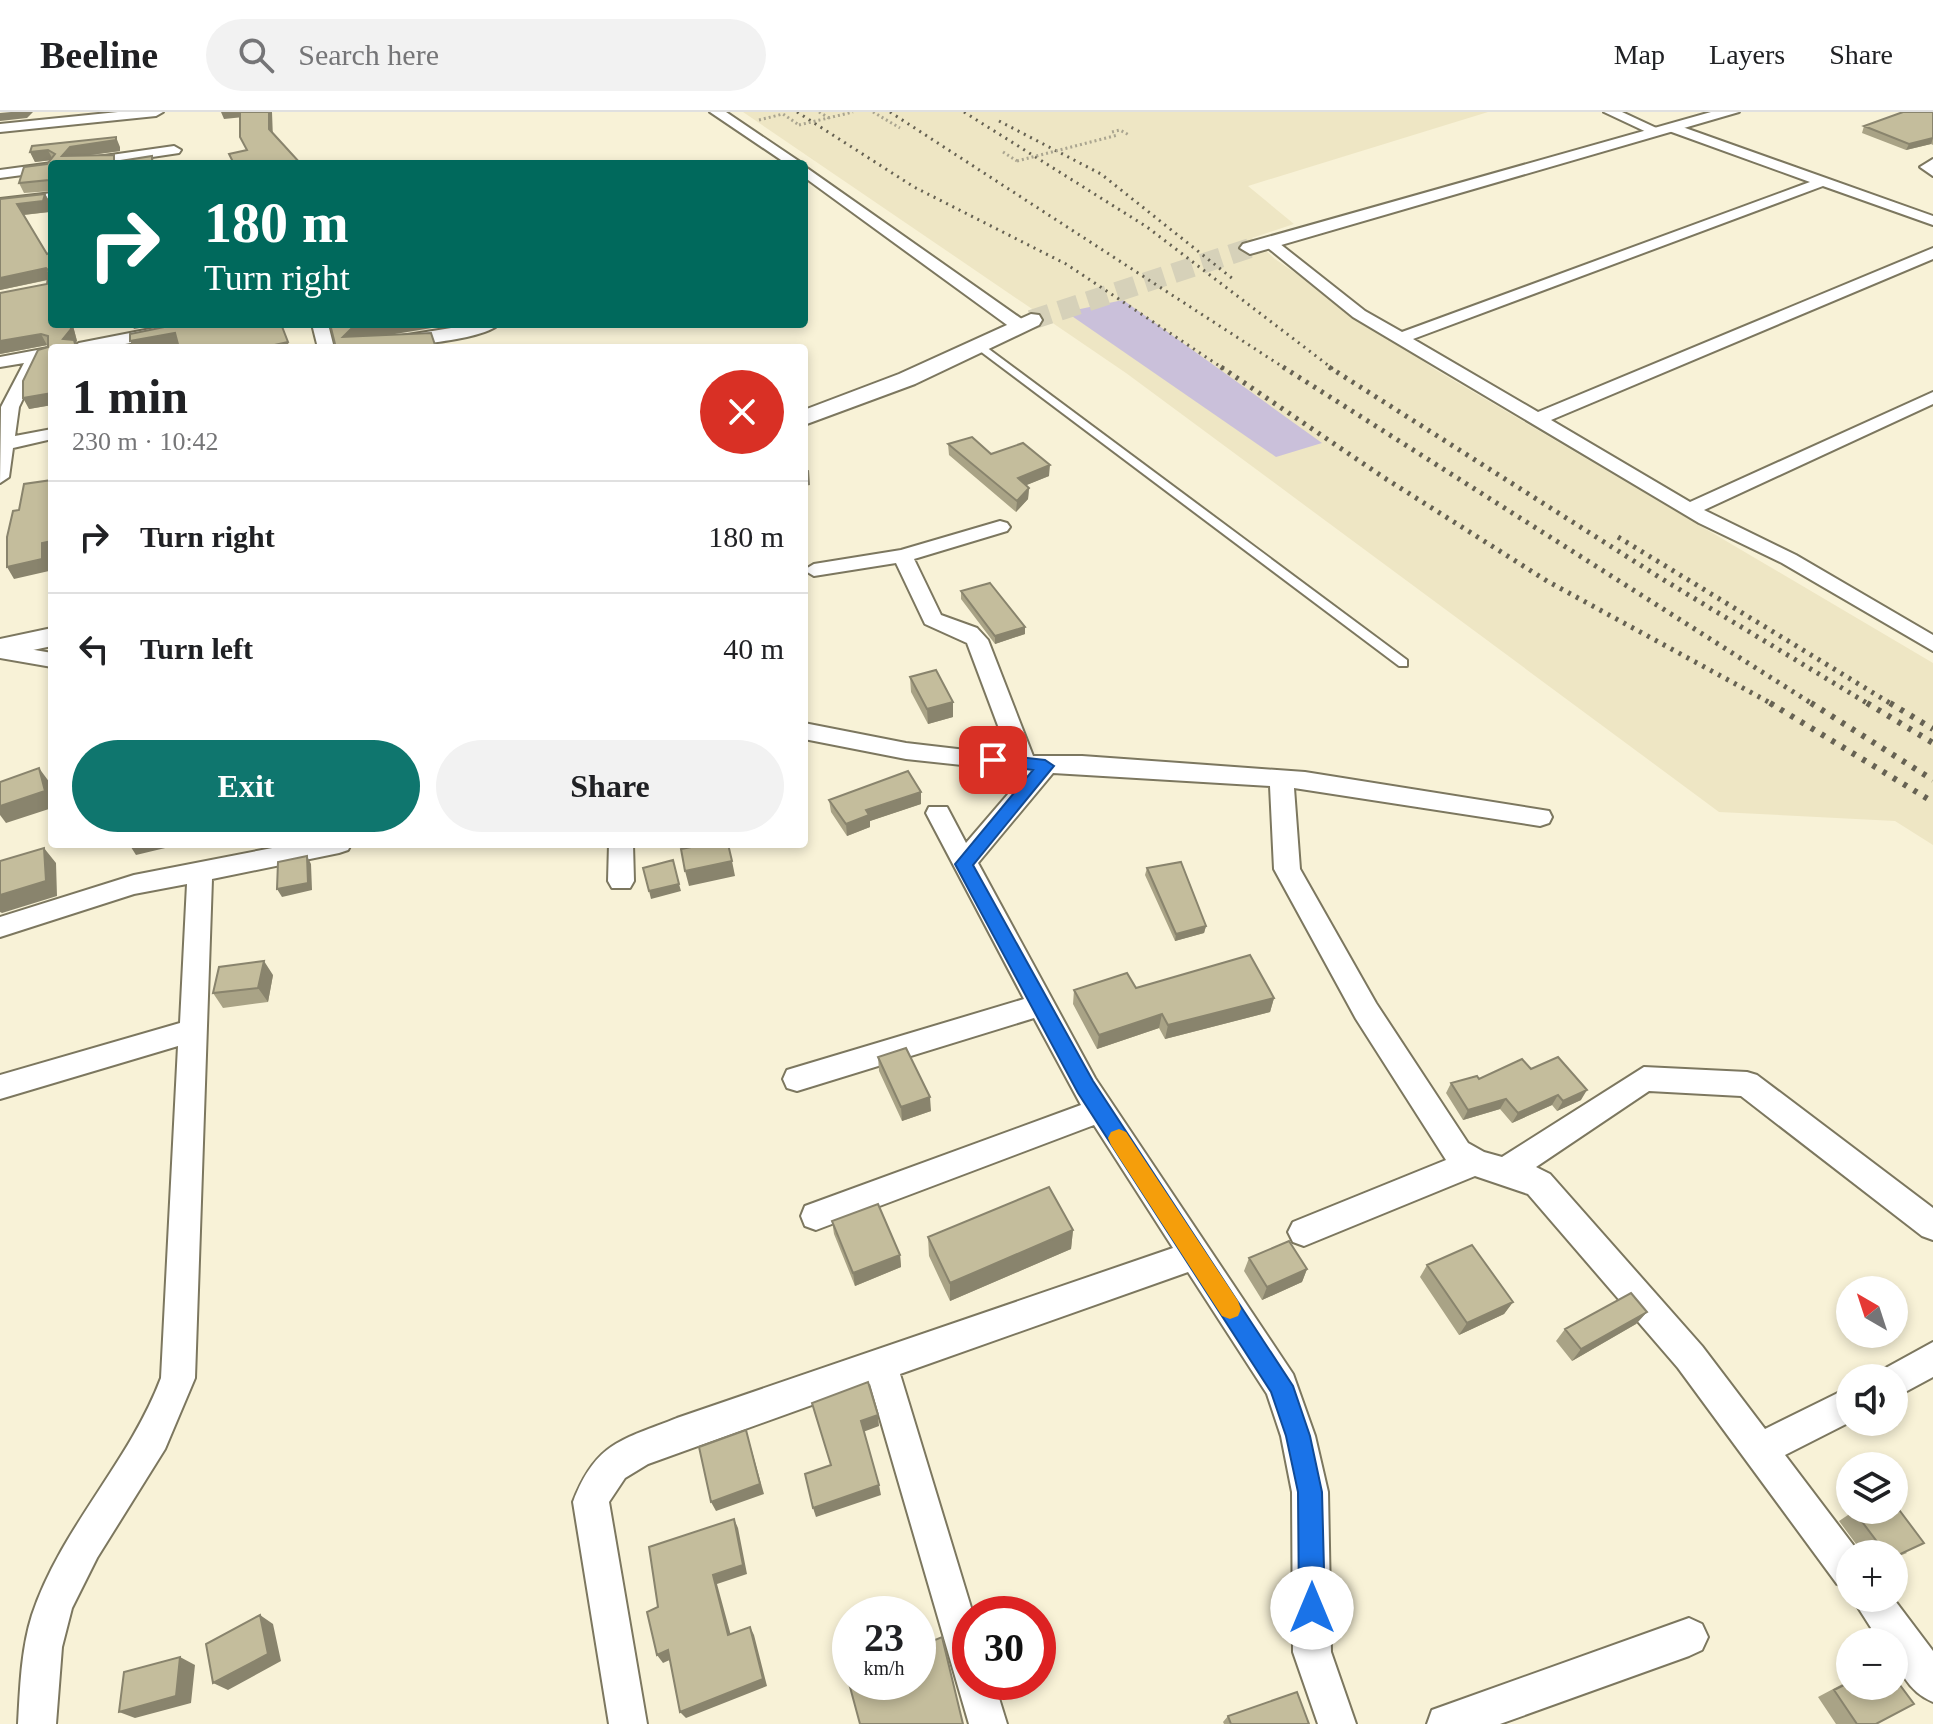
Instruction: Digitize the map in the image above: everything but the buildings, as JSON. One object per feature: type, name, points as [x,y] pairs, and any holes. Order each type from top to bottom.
[{"type":"street","points":[[32,125],[41,112]]},
{"type":"street","points":[[717,112],[790,160]]},
{"type":"street","points":[[1611,112],[1825,181],[1933,221]]},
{"type":"street","points":[[1250,248],[1730,112]]},
{"type":"street","points":[[0,128],[32,125],[165,134]]},
{"type":"street","points":[[88,160],[165,134]]},
{"type":"street","points":[[1933,163],[1927,167],[1933,172]]},
{"type":"street","points":[[0,174],[48,168]]},
{"type":"street","points":[[808,173],[1025,323],[907,379],[808,416]]},
{"type":"street","points":[[1401,338],[1825,181]]},
{"type":"street","points":[[0,203],[48,197]]},
{"type":"street","points":[[1914,214],[1933,209]]},
{"type":"street","points":[[1270,243],[1359,314],[1690,509],[1789,559],[1933,644]]},
{"type":"street","points":[[1538,419],[1933,253]]},
{"type":"street","points":[[120,344],[185,328]]},
{"type":"street","points":[[383,344],[481,328]]},
{"type":"street","points":[[0,362],[44,354]]},
{"type":"street","points":[[0,477],[5,408],[44,354]]},
{"type":"street","points":[[1690,509],[1933,397]]},
{"type":"street","points":[[4,444],[48,435]]},
{"type":"street","points":[[814,570],[903,556],[1000,527]]},
{"type":"street","points":[[903,556],[932,619],[969,633],[977,640],[1035,764]]},
{"type":"street","points":[[0,650],[48,638]]},
{"type":"street","points":[[0,650],[48,659]]},
{"type":"street","points":[[808,732],[870,747],[1035,764],[1082,764],[1282,778],[1540,817]]},
{"type":"street","points":[[963,864],[1035,764]]},
{"type":"street","points":[[1282,778],[1287,869],[1366,1011],[1451,1144],[1471,1164]]},
{"type":"street","points":[[938,813],[1040,1005],[1101,1110],[1281,1386],[1298,1436],[1310,1492],[1312,1652],[1337,1724]]},
{"type":"street","points":[[0,927],[134,885],[318,848]]},
{"type":"street","points":[[621,848],[621,881]]},
{"type":"street","points":[[37,1724],[39,1674],[53,1606],[77,1555],[166,1416],[178,1378],[200,871]]},
{"type":"street","points":[[797,1079],[1040,1005]]},
{"type":"street","points":[[0,1087],[193,1030]]},
{"type":"street","points":[[1507,1170],[1644,1079],[1747,1084],[1933,1226]]},
{"type":"street","points":[[816,1216],[1101,1110]]},
{"type":"street","points":[[1304,1232],[1471,1164],[1520,1171],[1539,1184],[1690,1357],[1836,1552]]},
{"type":"street","points":[[628,1724],[591,1502],[597,1481],[613,1462],[677,1435],[1195,1255]]},
{"type":"street","points":[[1908,1373],[1933,1358]]},
{"type":"street","points":[[881,1366],[952,1605]]},
{"type":"street","points":[[1759,1450],[1836,1411]]},
{"type":"street","points":[[1880,1612],[1933,1683]]},
{"type":"street","points":[[1446,1724],[1689,1637]]},
{"type":"street","points":[[981,1700],[988,1724]]},
{"type":"lane","points":[[979,346],[1403,663]]},
{"type":"path","points":[[819,112],[829,118]]},
{"type":"path","points":[[757,121],[783,114],[799,125],[853,112]]},
{"type":"path","points":[[873,112],[900,128]]},
{"type":"path","points":[[1003,152],[1017,161],[1118,135],[1112,132],[1120,130],[1129,135]]},
{"type":"shaded area","points":[[743,112],[1488,112],[1248,186],[1294,224],[1252,238],[1275,259],[1436,370],[1933,663],[1933,845],[1895,821],[1719,812],[1126,373]]},
{"type":"shaded area","points":[[1123,300],[1322,443],[1276,457],[1066,312]]},
{"type":"tunnel","points":[[1031,320],[1250,248]]},
{"type":"railway","points":[[797,112],[914,187],[1066,264],[1221,367]]},
{"type":"railway","points":[[890,112],[1286,369]]},
{"type":"railway","points":[[964,112],[1147,227],[1333,369]]},
{"type":"railway","points":[[999,121],[1101,174],[1233,279]]},
{"type":"railway","points":[[1221,367],[1383,477],[1547,581],[1774,705]]},
{"type":"railway","points":[[1283,367],[1814,705]]},
{"type":"railway","points":[[1329,367],[1659,577],[1870,705]]},
{"type":"railway","points":[[1618,537],[1893,705]]},
{"type":"railway","points":[[1770,703],[1933,802]]},
{"type":"railway","points":[[1811,703],[1933,780]]},
{"type":"railway","points":[[1867,703],[1933,743]]},
{"type":"railway","points":[[1890,703],[1933,729]]},
{"type":"slow traffic","points":[[1119,1138],[1230,1309]]},
{"type":"route","points":[[993,760],[1045,766],[963,864],[1085,1087],[1281,1386],[1298,1436],[1310,1492],[1312,1608]]}]
